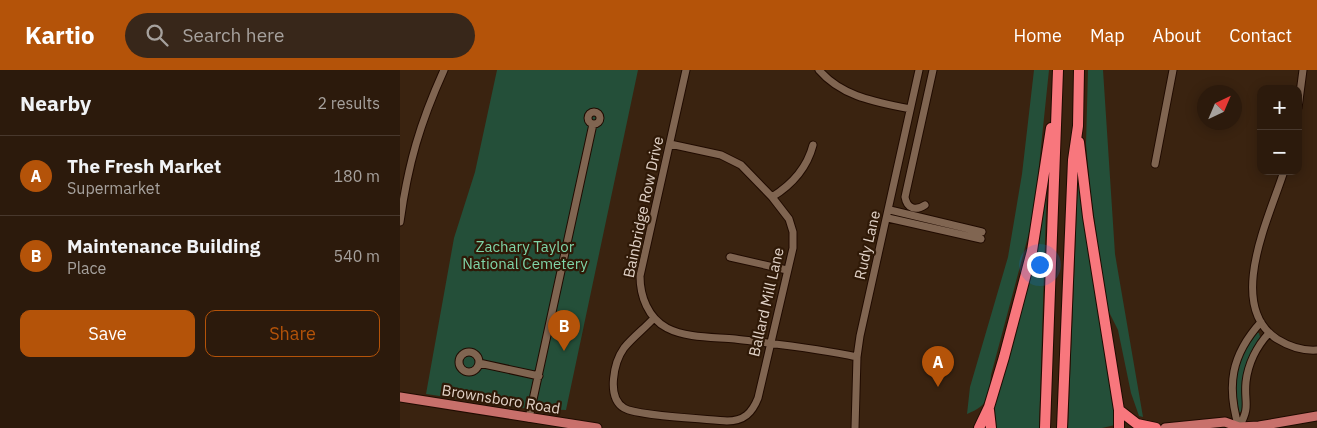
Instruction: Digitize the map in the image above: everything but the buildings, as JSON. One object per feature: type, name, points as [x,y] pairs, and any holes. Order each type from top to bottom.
[{"type":"highway","points":[[979,428],[989,407],[1036,234],[1058,70]]},
{"type":"highway","points":[[1062,428],[1073,170],[1078,126],[1079,70]]},
{"type":"highway","points":[[1045,428],[1056,90]]},
{"type":"highway","points":[[1078,126],[1088,217],[1119,410],[1119,428]]},
{"type":"highway","points":[[989,407],[991,428]]},
{"type":"highway","points":[[1119,410],[1137,424],[1156,428]]},
{"type":"main road","name":"Brownsboro Road","points":[[400,397],[597,428]]},
{"type":"main road","points":[[1165,428],[1225,422],[1238,428],[1317,416]]},
{"type":"street","points":[[400,222],[408,168],[415,142],[444,70]]},
{"type":"street","name":"Bainbridge Row Drive","points":[[654,318],[642,294],[640,276],[686,70]]},
{"type":"street","points":[[819,70],[840,88],[855,96],[910,109]]},
{"type":"street","name":"Rudy Lane","points":[[855,428],[857,357],[860,336],[890,210],[910,109],[920,70]]},
{"type":"street","points":[[925,205],[913,208],[909,206],[906,197],[934,70]]},
{"type":"street","points":[[1154,164],[1174,70]]},
{"type":"street","points":[[1301,85],[1303,70]]},
{"type":"street","points":[[530,418],[593,124]]},
{"type":"street","name":"Ballard Mill Lane","points":[[654,318],[629,343],[620,356],[614,385],[614,395],[620,405],[635,412],[711,420],[734,421],[747,416],[758,398],[792,248],[793,232],[789,219],[749,172],[721,155],[670,144]]},
{"type":"street","points":[[772,197],[800,174],[808,162],[813,145]]},
{"type":"street","points":[[1283,175],[1261,239],[1253,282],[1254,306],[1265,327],[1295,348],[1317,350]]},
{"type":"street","points":[[888,218],[982,236],[890,210]]},
{"type":"street","points":[[730,257],[787,270]]},
{"type":"street","points":[[654,318],[667,328],[681,333],[771,343],[857,357]]},
{"type":"street","points":[[1238,428],[1247,412],[1246,390],[1248,369],[1265,327]]},
{"type":"street","points":[[1238,428],[1233,414],[1232,385],[1234,371],[1243,345],[1265,327]]},
{"type":"street","points":[[479,363],[539,376]]},
{"type":"green space","name":"Zachary Taylor National Cemetery","points":[[497,70],[638,70],[566,410],[520,408],[426,394],[454,238],[475,172]]},
{"type":"green space","points":[[1034,70],[1049,70],[1034,214],[991,375],[988,395],[984,404],[967,414],[970,387],[1008,257],[1022,174]]},
{"type":"green space","points":[[1088,70],[1103,70],[1115,254],[1143,417],[1139,416],[1131,393],[1118,330],[1107,308],[1090,188],[1086,144]]},
{"type":"green space","points":[[1047,179],[1039,428],[996,428],[994,406]]},
{"type":"green space","points":[[1078,180],[1080,180],[1118,419],[1115,425],[1102,428],[1068,428]]},
{"type":"green space","points":[[1255,332],[1259,333],[1260,337],[1250,356],[1243,410],[1239,413],[1235,383],[1240,357]]},
{"type":"place","name":"Maintenance Building","points":[[564,351]]},
{"type":"place","name":"The Fresh Market","points":[[938,387]]}]
